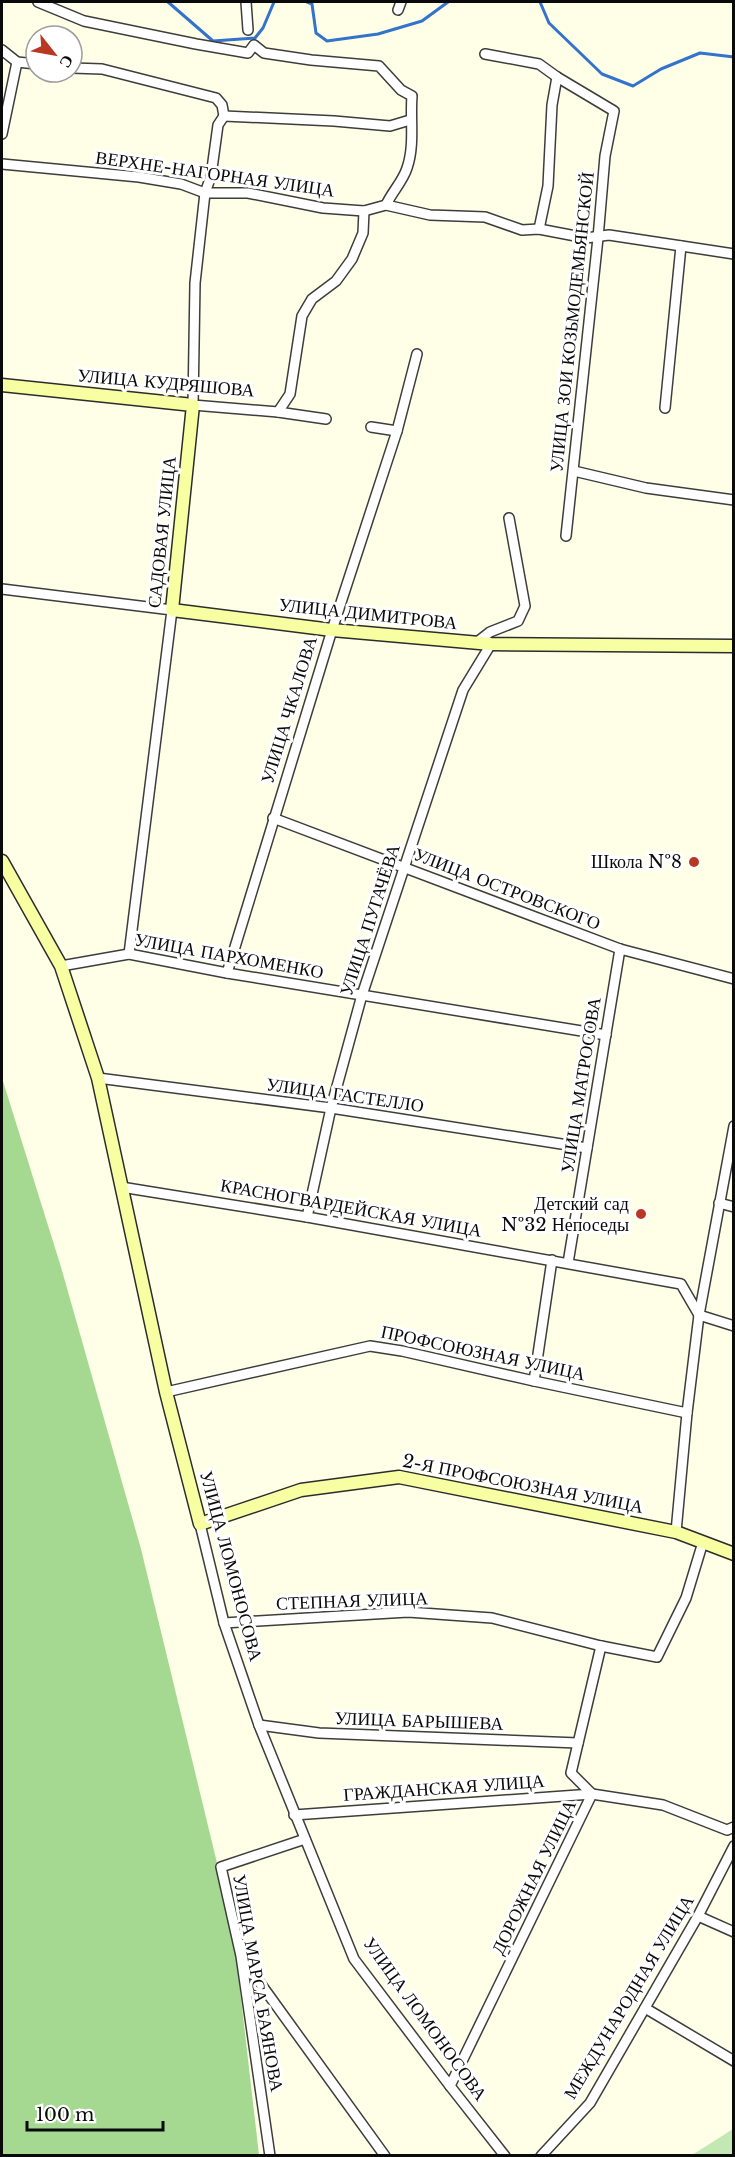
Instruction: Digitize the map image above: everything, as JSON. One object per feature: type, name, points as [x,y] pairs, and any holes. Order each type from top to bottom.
[{"type":"street","points":[[38,2],[84,21],[196,44],[248,53],[254,45],[264,53],[379,66],[401,90],[412,96],[411,148],[407,169],[386,205]]},
{"type":"street","points":[[246,2],[248,30]]},
{"type":"street","points":[[2,50],[17,62],[24,63]]},
{"type":"street","points":[[485,54],[540,64],[557,78],[552,105],[548,186],[539,229]]},
{"type":"street","points":[[2,134],[17,62]]},
{"type":"street","points":[[84,68],[102,69],[216,98],[222,105],[224,116],[390,126],[410,120]]},
{"type":"street","name":"УЛИЦА ЗОИ КОЗЬМОДЕМЬЯНСКОЙ","points":[[557,78],[614,111],[605,156],[566,536]]},
{"type":"street","name":"САДОВАЯ УЛИЦА","points":[[129,954],[172,610],[193,405],[195,283],[205,193],[211,176],[218,125],[224,116]]},
{"type":"street","name":"ВЕРХНЕ-НАГОРНАЯ УЛИЦА","points":[[2,164],[139,177],[181,184],[205,193],[248,193],[323,208],[364,211],[386,205],[430,215],[485,217],[522,230],[539,229],[586,238],[609,235],[734,254]]},
{"type":"street","points":[[278,411],[290,394],[302,316],[312,299],[336,281],[352,259],[363,233],[364,211]]},
{"type":"street","points":[[665,408],[681,246]]},
{"type":"street","name":"УЛИЦА ЧКАЛОВА","points":[[227,973],[273,818],[397,431],[417,354]]},
{"type":"street","name":"УЛИЦА КУДРЯШОВА","points":[[2,386],[278,411],[326,419]]},
{"type":"street","points":[[371,426],[397,431]]},
{"type":"street","points":[[574,471],[646,488],[734,500]]},
{"type":"street","points":[[476,643],[490,632],[519,621],[525,606],[509,518]]},
{"type":"street","name":"УЛИЦА ДИМИТРОВА","points":[[2,589],[332,630],[476,643],[734,646]]},
{"type":"street","name":"УЛИЦА ПУГАЧЁВА","points":[[306,1217],[331,1108],[363,995],[463,690],[491,644]]},
{"type":"street","name":"УЛИЦА ОСТРОВСКОГО","points":[[273,818],[620,949],[734,979]]},
{"type":"street","name":"УЛИЦА ЛОМОНОСОВА","points":[[2,861],[61,966],[98,1078],[166,1392],[224,1623],[259,1725],[354,1959],[505,2156]]},
{"type":"street","name":"УЛИЦА МАТРОСОВА","points":[[568,1263],[620,949]]},
{"type":"street","name":"УЛИЦА ПАРХОМЕНКО","points":[[61,966],[129,954],[227,973],[606,1035]]},
{"type":"street","name":"УЛИЦА ГАСТЕЛЛО","points":[[98,1078],[331,1108],[587,1148]]},
{"type":"street","points":[[676,1532],[699,1316],[734,1126]]},
{"type":"street","name":"КРАСНОГВАРДЕЙСКАЯ УЛИЦА","points":[[121,1186],[681,1284],[699,1316]]},
{"type":"street","points":[[719,1203],[734,1207]]},
{"type":"street","points":[[534,1381],[552,1260]]},
{"type":"street","points":[[699,1316],[734,1326]]},
{"type":"street","name":"ПРОФСОЮЗНАЯ УЛИЦА","points":[[166,1392],[370,1346],[687,1413]]},
{"type":"street","name":"2-Я ПРОФСОЮЗНАЯ УЛИЦА","points":[[200,1524],[301,1490],[399,1477],[676,1532],[734,1554]]},
{"type":"street","name":"СТЕПНАЯ УЛИЦА","points":[[224,1623],[408,1612],[492,1618],[601,1646],[657,1657],[686,1598],[703,1542]]},
{"type":"street","name":"ДОРОЖНАЯ УЛИЦА","points":[[450,2086],[592,1794],[571,1773],[601,1646]]},
{"type":"street","name":"УЛИЦА БАРЫШЕВА","points":[[259,1725],[319,1733],[578,1743]]},
{"type":"street","name":"ГРАЖДАНСКАЯ УЛИЦА","points":[[294,1815],[592,1794],[663,1805],[727,1830],[734,1827]]},
{"type":"street","name":"УЛИЦА МАРСА БАЯНОВА","points":[[270,2156],[241,1956],[221,1867],[305,1839]]},
{"type":"street","name":"МЕЖДУНАРОДНАЯ УЛИЦА","points":[[541,2156],[590,2103],[698,1916],[734,1846]]},
{"type":"street","points":[[698,1916],[734,1932]]},
{"type":"street","points":[[241,1956],[385,2156]]},
{"type":"street","points":[[645,2008],[734,2061]]},
{"type":"green space","points":[[2,1078],[61,1267],[141,1549],[233,1929],[259,2155],[2,2155]]},
{"type":"green space","points":[[733,2129],[733,2155],[692,2155]]},
{"type":"waterway","points":[[168,2],[213,41],[255,38],[263,28],[274,2]]},
{"type":"waterway","points":[[307,2],[312,4],[316,33],[327,41],[378,34],[422,21],[448,2]]},
{"type":"waterway","points":[[540,2],[549,23],[602,74],[633,86],[661,69],[700,53],[734,57]]},
{"type":"place","name":"Школа №8","points":[[694,862]]},
{"type":"place","name":"Детский сад №32 Непоседы","points":[[641,1214]]}]
